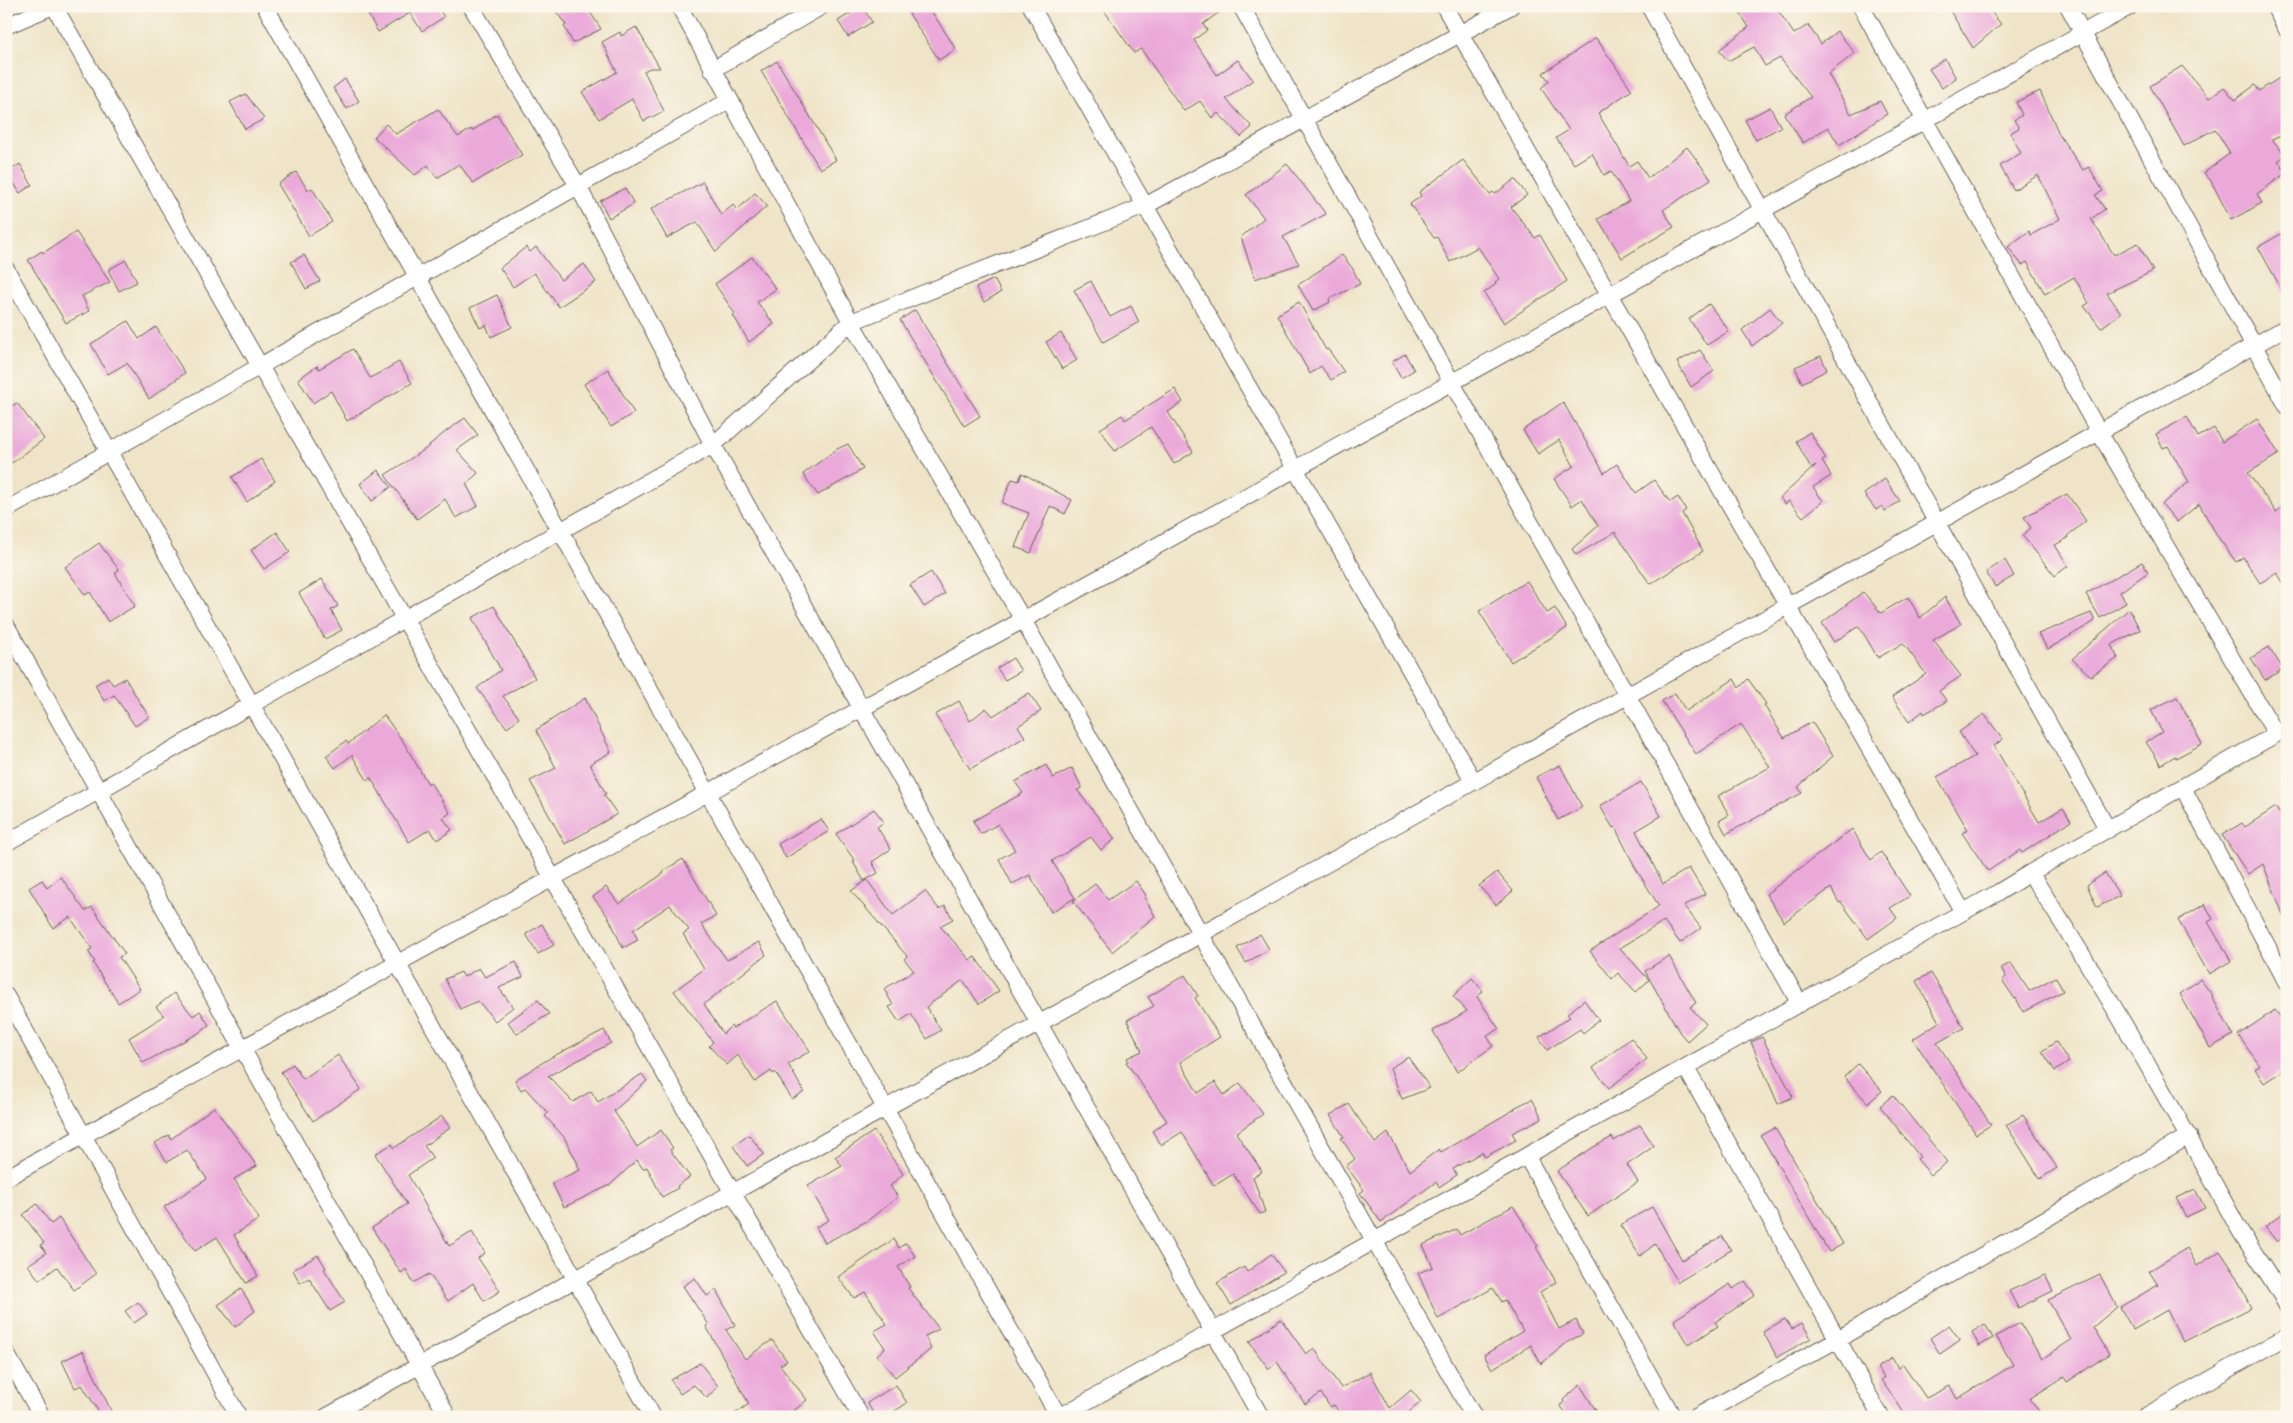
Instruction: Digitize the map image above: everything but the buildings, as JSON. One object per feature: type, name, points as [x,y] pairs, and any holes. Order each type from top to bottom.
[{"type":"street","points":[[6,26],[53,6],[861,1417]]},
{"type":"street","points":[[265,6],[1059,1417],[1686,1068],[2282,731],[2099,432],[1861,6]]},
{"type":"street","points":[[471,6],[578,186],[713,445],[1261,1417]]},
{"type":"street","points":[[679,6],[712,70],[851,322],[1023,620],[1474,1417]]},
{"type":"street","points":[[712,70],[822,6]]},
{"type":"street","points":[[1031,6],[1474,782]]},
{"type":"street","points":[[1241,6],[1800,1004]]},
{"type":"street","points":[[1444,6],[1963,912]]},
{"type":"street","points":[[6,843],[713,445],[851,322],[1145,206],[1511,6]]},
{"type":"street","points":[[1649,6],[2108,830]]},
{"type":"street","points":[[2068,6],[2287,406]]},
{"type":"street","points":[[6,1178],[1023,620],[2131,6]]},
{"type":"street","points":[[2274,6],[2287,30]]},
{"type":"street","points":[[6,510],[730,100]]},
{"type":"street","points":[[6,270],[653,1417]]},
{"type":"street","points":[[326,1417],[1201,934],[2287,327]]},
{"type":"street","points":[[6,625],[448,1417]]},
{"type":"street","points":[[2183,788],[2287,983]]},
{"type":"street","points":[[2030,873],[2060,919],[2189,1136],[2246,1242],[2276,1284],[2287,1306]]},
{"type":"street","points":[[6,996],[239,1417]]},
{"type":"street","points":[[1686,1068],[1881,1417]]},
{"type":"street","points":[[1696,1417],[1838,1339],[2189,1136]]},
{"type":"street","points":[[1527,1157],[1673,1417]]},
{"type":"street","points":[[2144,1417],[2287,1336]]},
{"type":"street","points":[[6,1353],[42,1417]]}]
